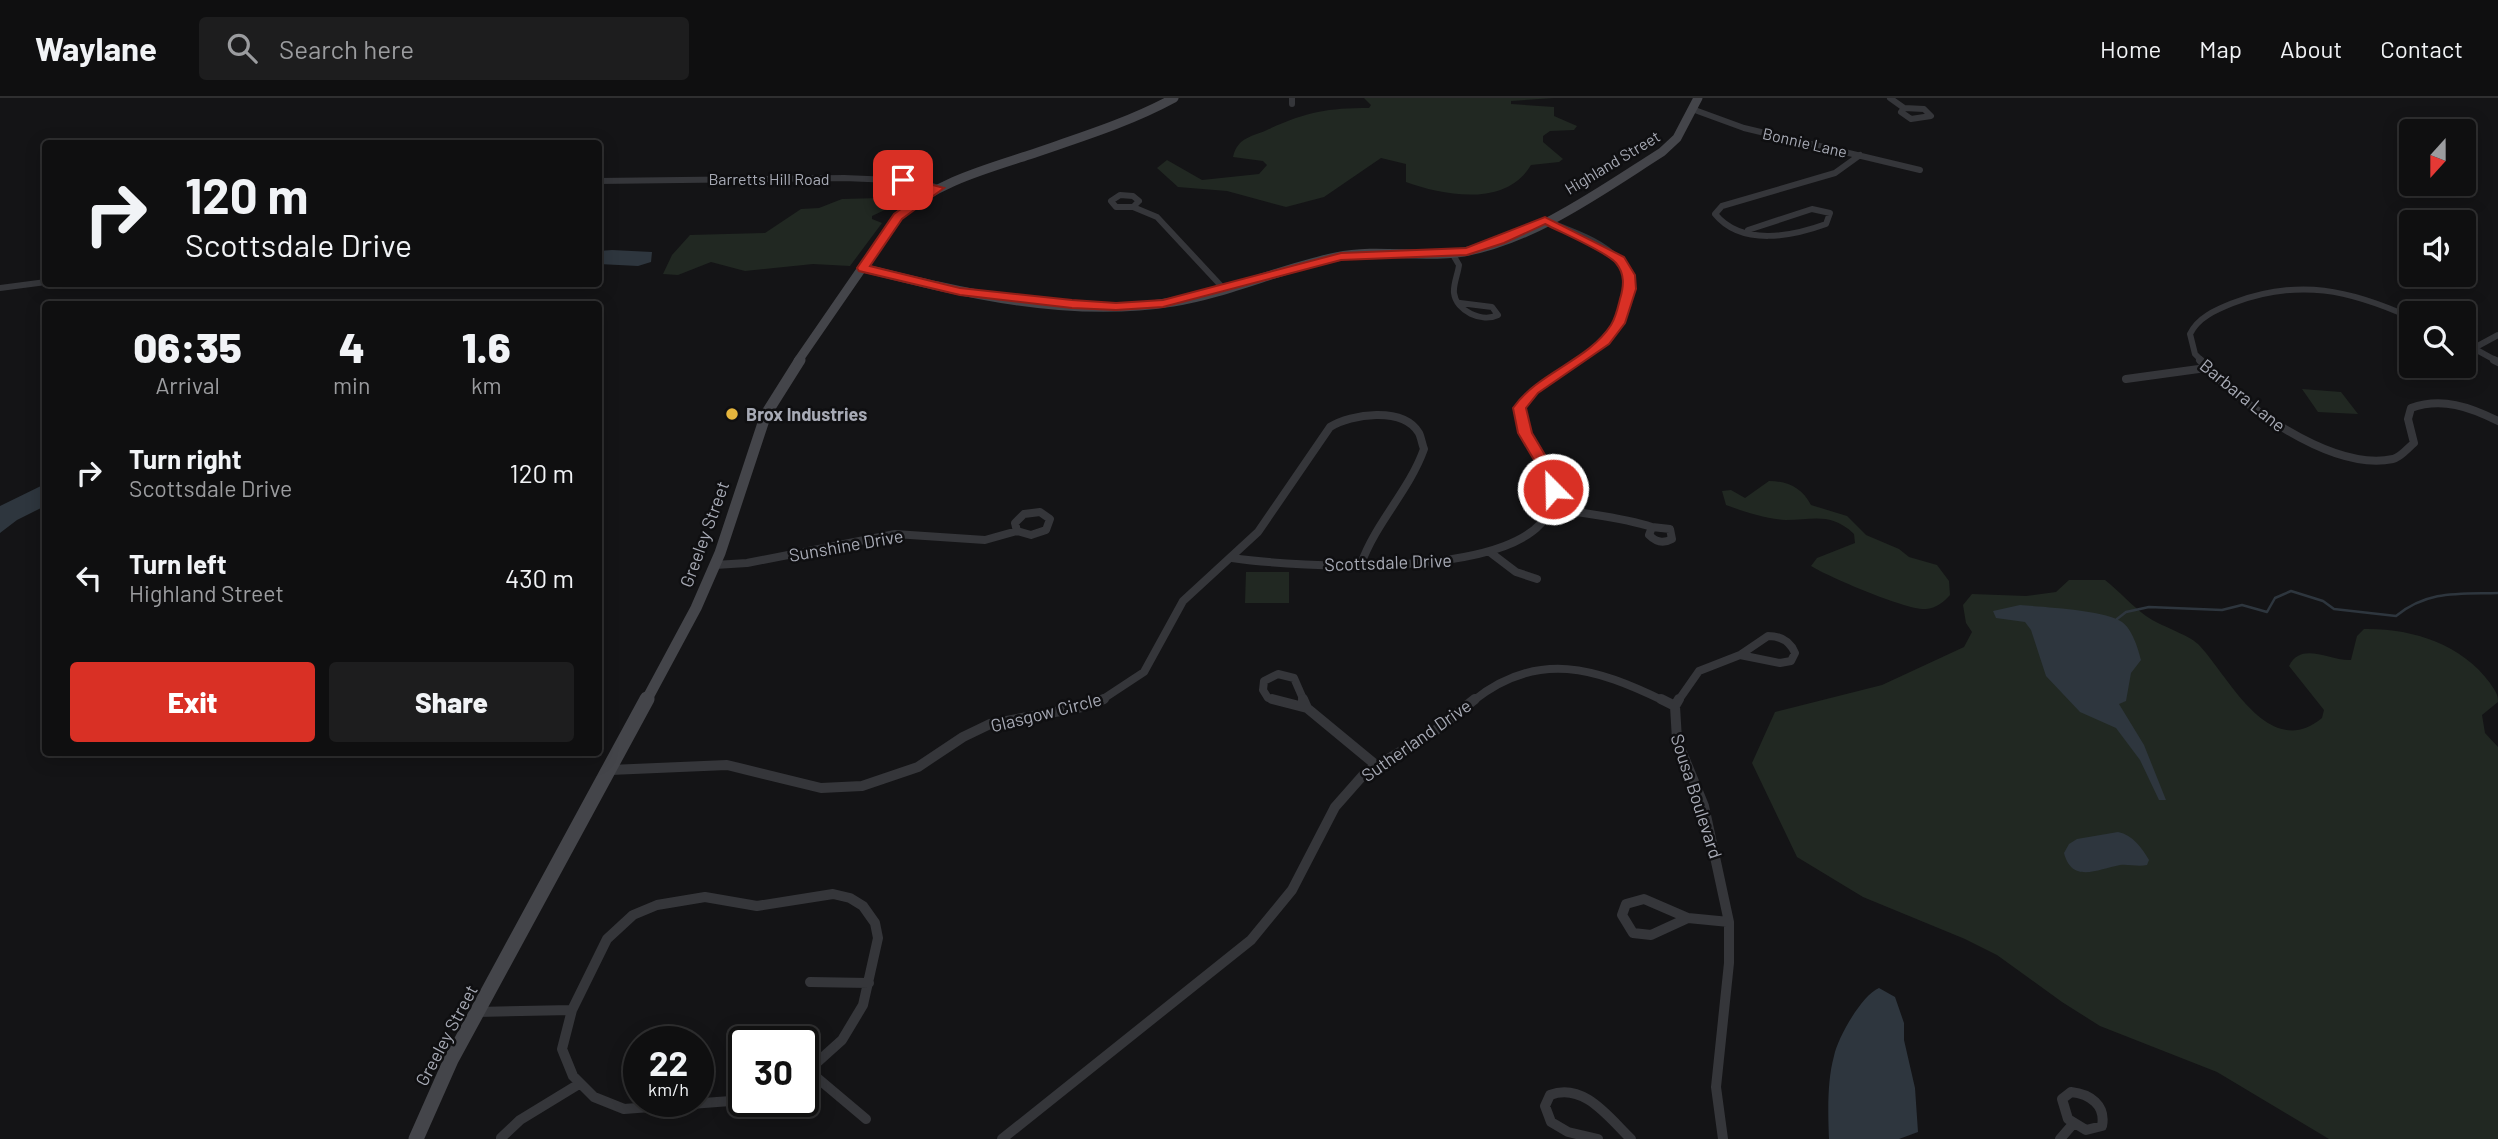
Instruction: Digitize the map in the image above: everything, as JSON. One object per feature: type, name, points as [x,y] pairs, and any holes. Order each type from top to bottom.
[{"type":"street","name":"Greeley Street","points":[[415,1139],[439,1084],[610,770],[715,565],[766,414],[789,375],[898,216],[912,203],[939,188],[1174,98]]},
{"type":"street","name":"Highland Street","points":[[863,268],[960,291],[1101,306],[1163,303],[1341,257],[1452,253],[1492,244],[1545,220],[1662,152],[1677,138],[1698,98]]},
{"type":"street","points":[[1890,98],[1904,108]]},
{"type":"street","name":"Bonnie Lane","points":[[1692,109],[1744,128],[1920,170]]},
{"type":"street","points":[[1748,230],[1816,208],[1831,216],[1825,224],[1792,236],[1748,230],[1718,220],[1716,210],[1835,173],[1860,155]]},
{"type":"street","name":"Barretts Hill Road","points":[[602,181],[844,178],[923,182],[939,188]]},
{"type":"street","points":[[1133,207],[1162,221],[1224,289]]},
{"type":"street","points":[[1545,220],[1613,254],[1624,264],[1630,282],[1619,323],[1604,342],[1533,390],[1520,408],[1525,433],[1553,480],[1552,507],[1584,515],[1624,518],[1652,527]]},
{"type":"street","points":[[1452,253],[1459,265],[1454,291],[1460,303],[1483,319],[1498,315],[1492,307],[1460,303]]},
{"type":"street","points":[[0,288],[42,283]]},
{"type":"street","name":"Barbara Lane","points":[[2399,313],[2371,301],[2338,293],[2306,289],[2265,292],[2232,305],[2194,326],[2190,344],[2206,368],[2280,428],[2351,457],[2387,459],[2410,451],[2414,443],[2408,415],[2412,408],[2421,404],[2454,405],[2498,421]]},
{"type":"street","points":[[2476,347],[2498,335]]},
{"type":"street","points":[[2476,349],[2498,362]]},
{"type":"street","points":[[2126,379],[2206,368]]},
{"type":"street","name":"Glasgow Circle","points":[[610,770],[727,765],[821,788],[862,786],[900,775],[983,727],[1082,707],[1120,691],[1144,672],[1175,612],[1191,592],[1232,558],[1266,522],[1330,427],[1359,414],[1388,415],[1418,431],[1424,449],[1416,467],[1371,533],[1361,564]]},
{"type":"street","name":"Scottsdale Drive","points":[[1232,558],[1274,566],[1431,563],[1491,553],[1525,537],[1537,528],[1552,507]]},
{"type":"street","name":"Sunshine Drive","points":[[715,565],[747,564],[885,535],[992,540],[1017,531]]},
{"type":"street","points":[[1491,553],[1516,572],[1537,579]]},
{"type":"street","points":[[1675,706],[1689,681],[1699,671],[1740,655],[1759,639],[1769,635],[1787,641],[1795,653],[1791,661],[1780,663],[1740,655]]},
{"type":"street","name":"Sutherland Drive","points":[[1002,1139],[1251,940],[1292,890],[1335,807],[1358,779],[1376,765],[1436,730],[1495,683],[1529,670],[1554,667],[1585,669],[1619,679],[1675,706]]},
{"type":"street","points":[[1307,708],[1294,678],[1278,674],[1264,681],[1263,690],[1268,698],[1307,708],[1376,765]]},
{"type":"street","name":"Sousa Boulevard","points":[[1675,706],[1677,740],[1704,806],[1722,878],[1729,922],[1729,963],[1716,1087],[1723,1139]]},
{"type":"street","points":[[728,1101],[636,1110],[603,1102],[579,1084],[568,1068],[562,1049],[572,1010],[602,946],[619,925],[649,908],[705,897],[757,906],[824,894],[850,898],[868,911],[877,930],[869,983],[850,1029],[819,1062]]},
{"type":"street","points":[[1688,918],[1660,934],[1646,936],[1627,926],[1622,915],[1626,904],[1644,899],[1688,918],[1729,922]]},
{"type":"street","points":[[810,982],[869,983]]},
{"type":"street","points":[[477,1012],[572,1010]]},
{"type":"street","points":[[819,1083],[866,1119]]},
{"type":"street","points":[[501,1138],[520,1120],[579,1084]]},
{"type":"street","points":[[1598,1139],[1557,1129],[1547,1116],[1545,1108],[1550,1095],[1563,1089],[1578,1093],[1631,1139]]},
{"type":"street","points":[[2060,1139],[2073,1124]]},
{"type":"shaded area","points":[[1364,98],[1554,98],[1511,101],[1511,104],[1554,107],[1554,116],[1577,126],[1574,130],[1550,131],[1543,136],[1543,142],[1563,159],[1559,162],[1531,165],[1520,178],[1491,193],[1456,194],[1406,182],[1406,164],[1381,158],[1324,197],[1286,207],[1227,191],[1178,187],[1157,168],[1167,160],[1202,180],[1259,174],[1267,165],[1263,161],[1233,157],[1242,141],[1306,115],[1329,110],[1369,108],[1371,105]]},
{"type":"shaded area","points":[[898,193],[910,198],[872,216],[872,219],[882,223],[850,266],[813,264],[745,271],[711,262],[678,275],[663,274],[672,255],[690,235],[765,233],[801,209],[819,208],[842,199],[880,198]]},
{"type":"shaded area","points":[[602,251],[652,252],[651,262],[638,266],[602,264]]},
{"type":"shaded area","points":[[2302,389],[2341,392],[2358,414],[2318,412]]},
{"type":"shaded area","points":[[1769,481],[1794,487],[1811,505],[1847,516],[1866,535],[1899,549],[1909,557],[1937,565],[1949,581],[1950,595],[1933,607],[1917,608],[1868,592],[1811,566],[1817,558],[1855,543],[1854,534],[1846,527],[1829,520],[1778,519],[1726,505],[1722,491],[1731,490],[1745,498]]},
{"type":"shaded area","points":[[42,485],[42,508],[17,520],[0,533],[0,506]]},
{"type":"shaded area","points":[[1246,572],[1289,572],[1289,603],[1245,603]]},
{"type":"shaded area","points":[[2069,580],[2105,580],[2146,616],[2193,640],[2251,709],[2267,722],[2284,730],[2302,729],[2322,718],[2324,710],[2289,666],[2294,659],[2308,653],[2351,660],[2357,636],[2364,629],[2400,632],[2434,641],[2465,658],[2490,683],[2497,694],[2498,702],[2482,715],[2485,733],[2498,747],[2498,1139],[2329,1139],[2217,1072],[2100,1026],[1997,955],[1863,897],[1797,857],[1752,763],[1775,712],[1882,685],[1964,647],[1972,632],[1966,623],[1963,605],[1972,594],[2026,596],[2056,592]]},
{"type":"shaded area","points":[[2020,605],[2102,615],[2122,622],[2129,629],[2141,660],[2131,673],[2126,701],[2119,704],[2144,745],[2166,800],[2159,800],[2140,760],[2116,728],[2080,712],[2046,676],[2031,630],[2025,622],[1996,618],[1993,611]]},
{"type":"shaded area","points":[[2118,832],[2133,839],[2149,860],[2147,865],[2120,865],[2087,872],[2073,869],[2068,863],[2064,853],[2069,844],[2077,839]]},
{"type":"shaded area","points":[[1879,988],[1895,997],[1904,1023],[1904,1040],[1915,1088],[1918,1132],[1899,1139],[1829,1139],[1829,1086],[1836,1048],[1858,1008]]},
{"type":"waterway","points":[[2117,619],[2126,612],[2149,607],[2222,610],[2242,605],[2267,612],[2275,598],[2291,591],[2323,601],[2334,609],[2396,616],[2420,602],[2444,595],[2498,593]]},
{"type":"place","name":"Brox Industries","points":[[732,414]]},
{"type":"route","points":[[903,180],[928,183],[939,188],[912,203],[898,216],[863,268],[947,289],[1072,304],[1116,306],[1163,303],[1187,299],[1307,264],[1341,257],[1467,251],[1500,241],[1545,220],[1613,254],[1624,264],[1629,275],[1628,295],[1619,323],[1604,342],[1533,390],[1522,402],[1519,416],[1521,423],[1553,480],[1553,489]]}]
